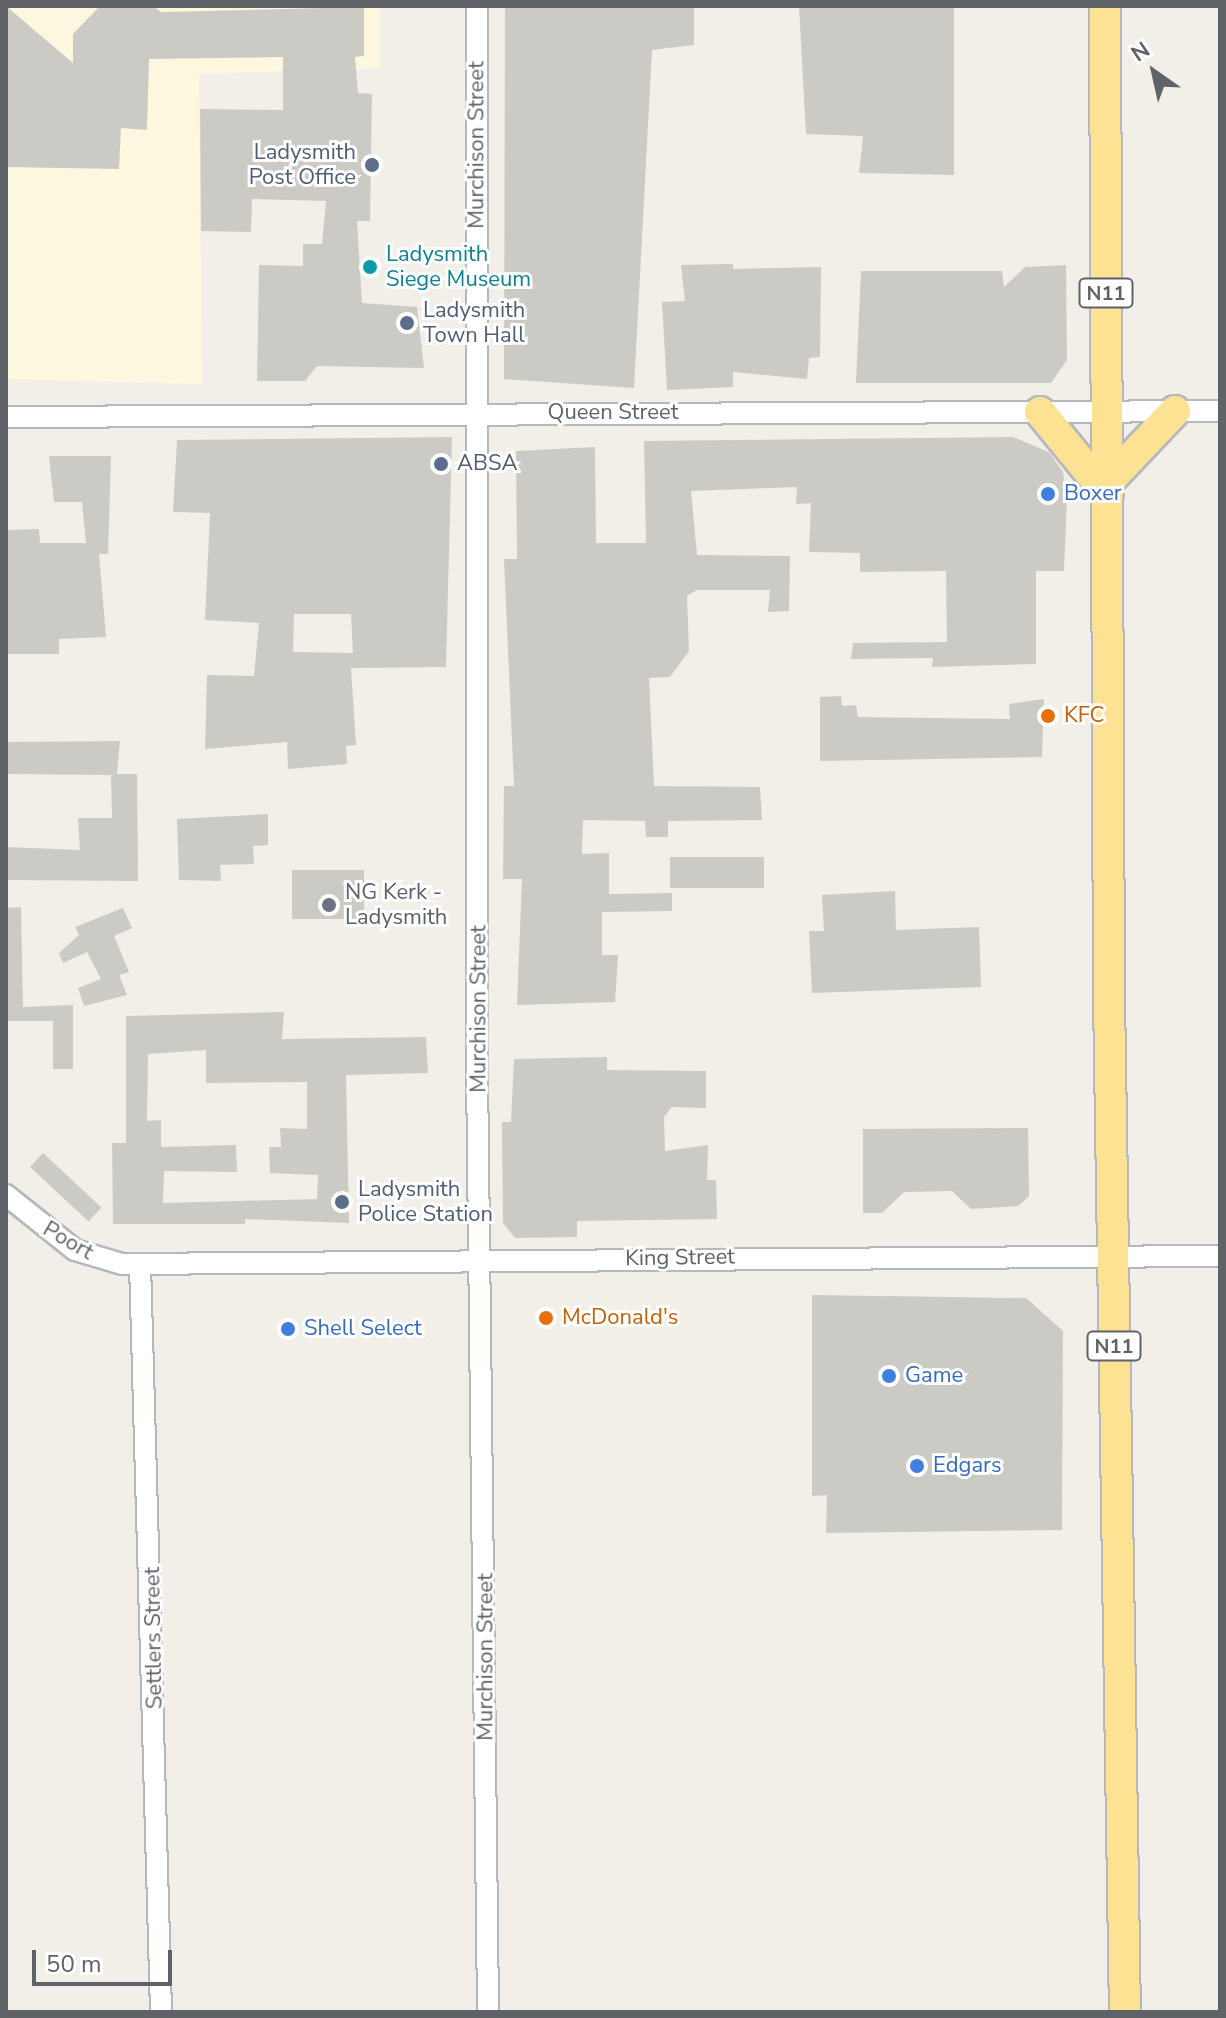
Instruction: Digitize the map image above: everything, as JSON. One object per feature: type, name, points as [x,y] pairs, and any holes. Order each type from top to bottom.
[{"type":"highway","name":"N11","points":[[1105,6],[1112,1255],[1125,2012]]},
{"type":"highway","points":[[1040,412],[1107,489],[1175,411]]},
{"type":"street","name":"Murchison Street","points":[[477,6],[488,2012]]},
{"type":"street","name":"Queen Street","points":[[6,417],[1220,411]]},
{"type":"street","name":"Poort","points":[[6,1195],[75,1250],[140,1264]]},
{"type":"street","name":"King Street","points":[[140,1264],[1220,1256]]},
{"type":"street","name":"Settlers Street","points":[[140,1264],[161,2012]]},
{"type":"shaded area","points":[[6,6],[380,6],[380,68],[199,74],[202,384],[6,379]]},
{"type":"building","points":[[6,6],[73,63],[73,34],[100,6],[153,6],[161,12],[364,7],[364,56],[355,57],[358,93],[372,94],[370,221],[357,221],[362,303],[417,307],[424,368],[317,366],[305,381],[257,381],[259,265],[303,266],[303,244],[322,244],[326,201],[252,199],[251,232],[201,231],[200,109],[283,110],[283,57],[149,59],[147,130],[121,128],[119,169],[6,167]]},
{"type":"building","points":[[505,6],[694,6],[694,45],[652,50],[634,388],[504,379]]},
{"type":"building","points":[[799,6],[954,6],[954,175],[859,173],[863,136],[806,134]]},
{"type":"building","points":[[733,264],[733,269],[821,267],[820,357],[809,358],[807,379],[733,372],[733,387],[667,390],[662,302],[685,301],[681,265]]},
{"type":"building","points":[[1066,265],[1067,360],[1051,383],[856,383],[861,271],[1002,271],[1004,287],[1025,267]]},
{"type":"building","points":[[452,437],[446,667],[351,668],[356,745],[346,746],[347,764],[288,769],[287,742],[205,749],[207,675],[254,676],[259,623],[205,620],[210,513],[173,512],[177,440]],"holes":[[[294,614],[351,614],[353,653],[293,652]]]},
{"type":"building","points":[[1013,437],[1049,452],[1063,472],[1067,498],[1064,571],[1036,571],[1036,664],[932,667],[933,658],[851,659],[853,643],[947,642],[946,571],[860,572],[860,553],[809,552],[811,503],[796,504],[797,487],[691,491],[697,555],[790,556],[789,611],[768,612],[770,590],[697,590],[687,596],[689,651],[670,677],[649,678],[654,786],[760,787],[762,820],[668,821],[668,837],[646,837],[645,821],[583,820],[582,854],[609,853],[609,894],[672,893],[672,911],[602,912],[602,955],[618,955],[615,1002],[517,1005],[522,879],[503,879],[504,786],[514,786],[504,559],[517,559],[516,451],[595,447],[596,543],[646,543],[644,441]]},
{"type":"building","points":[[49,456],[111,456],[108,554],[99,554],[106,637],[59,639],[59,654],[6,654],[6,530],[39,529],[40,543],[86,543],[82,502],[54,502]]},
{"type":"building","points":[[841,696],[842,706],[856,705],[858,717],[1010,719],[1009,704],[1044,699],[1042,757],[820,761],[820,697]]},
{"type":"building","points":[[120,741],[117,774],[137,774],[138,881],[6,880],[6,847],[80,850],[78,818],[112,818],[111,775],[6,774],[6,742]]},
{"type":"building","points":[[268,814],[268,845],[253,846],[254,864],[220,865],[221,881],[179,880],[177,819]]},
{"type":"building","points":[[670,857],[764,857],[764,888],[670,888]]},
{"type":"building","name":"NG Kerk - Ladysmith","points":[[292,870],[364,870],[364,919],[292,919]]},
{"type":"building","points":[[895,891],[896,930],[979,927],[981,987],[812,993],[809,931],[824,931],[822,895]]},
{"type":"building","points":[[21,907],[23,1007],[73,1005],[73,1069],[53,1069],[53,1021],[6,1021],[6,908]]},
{"type":"building","points":[[123,908],[132,928],[114,936],[129,972],[119,975],[127,995],[84,1006],[78,988],[101,979],[87,952],[63,963],[59,953],[79,935],[75,927]]},
{"type":"building","points":[[284,1012],[282,1039],[426,1037],[428,1073],[346,1075],[349,1223],[245,1219],[245,1224],[113,1224],[112,1143],[126,1143],[126,1016]],"holes":[[[206,1050],[206,1083],[307,1082],[307,1129],[280,1128],[281,1147],[269,1147],[270,1173],[318,1175],[317,1199],[163,1203],[164,1171],[237,1172],[236,1145],[161,1147],[161,1120],[147,1121],[148,1054]]]},
{"type":"building","points":[[607,1057],[607,1070],[706,1071],[706,1108],[672,1107],[664,1117],[665,1151],[708,1145],[707,1180],[716,1180],[717,1219],[577,1221],[577,1237],[515,1238],[503,1223],[502,1122],[511,1122],[514,1059]]},
{"type":"building","points":[[1028,1128],[1029,1196],[1018,1206],[971,1209],[952,1191],[904,1192],[882,1213],[863,1213],[863,1129]]},
{"type":"building","points":[[43,1153],[102,1208],[89,1221],[30,1167]]},
{"type":"building","points":[[812,1295],[1026,1298],[1063,1331],[1062,1530],[826,1533],[827,1495],[812,1496]]},
{"type":"place","name":"Ladysmith Post Office","points":[[372,165]]},
{"type":"place","name":"Ladysmith Siege Museum","points":[[370,267]]},
{"type":"place","name":"Ladysmith Town Hall","points":[[407,323]]},
{"type":"place","name":"ABSA","points":[[441,464]]},
{"type":"place","name":"Boxer","points":[[1048,494]]},
{"type":"place","name":"KFC","points":[[1048,716]]},
{"type":"place","name":"NG Kerk - Ladysmith","points":[[329,905]]},
{"type":"place","name":"Ladysmith Police Station","points":[[342,1202]]},
{"type":"place","name":"McDonald's","points":[[546,1318]]},
{"type":"place","name":"Shell Select","points":[[288,1329]]},
{"type":"place","name":"Game","points":[[889,1376]]},
{"type":"place","name":"Edgars","points":[[917,1466]]}]
